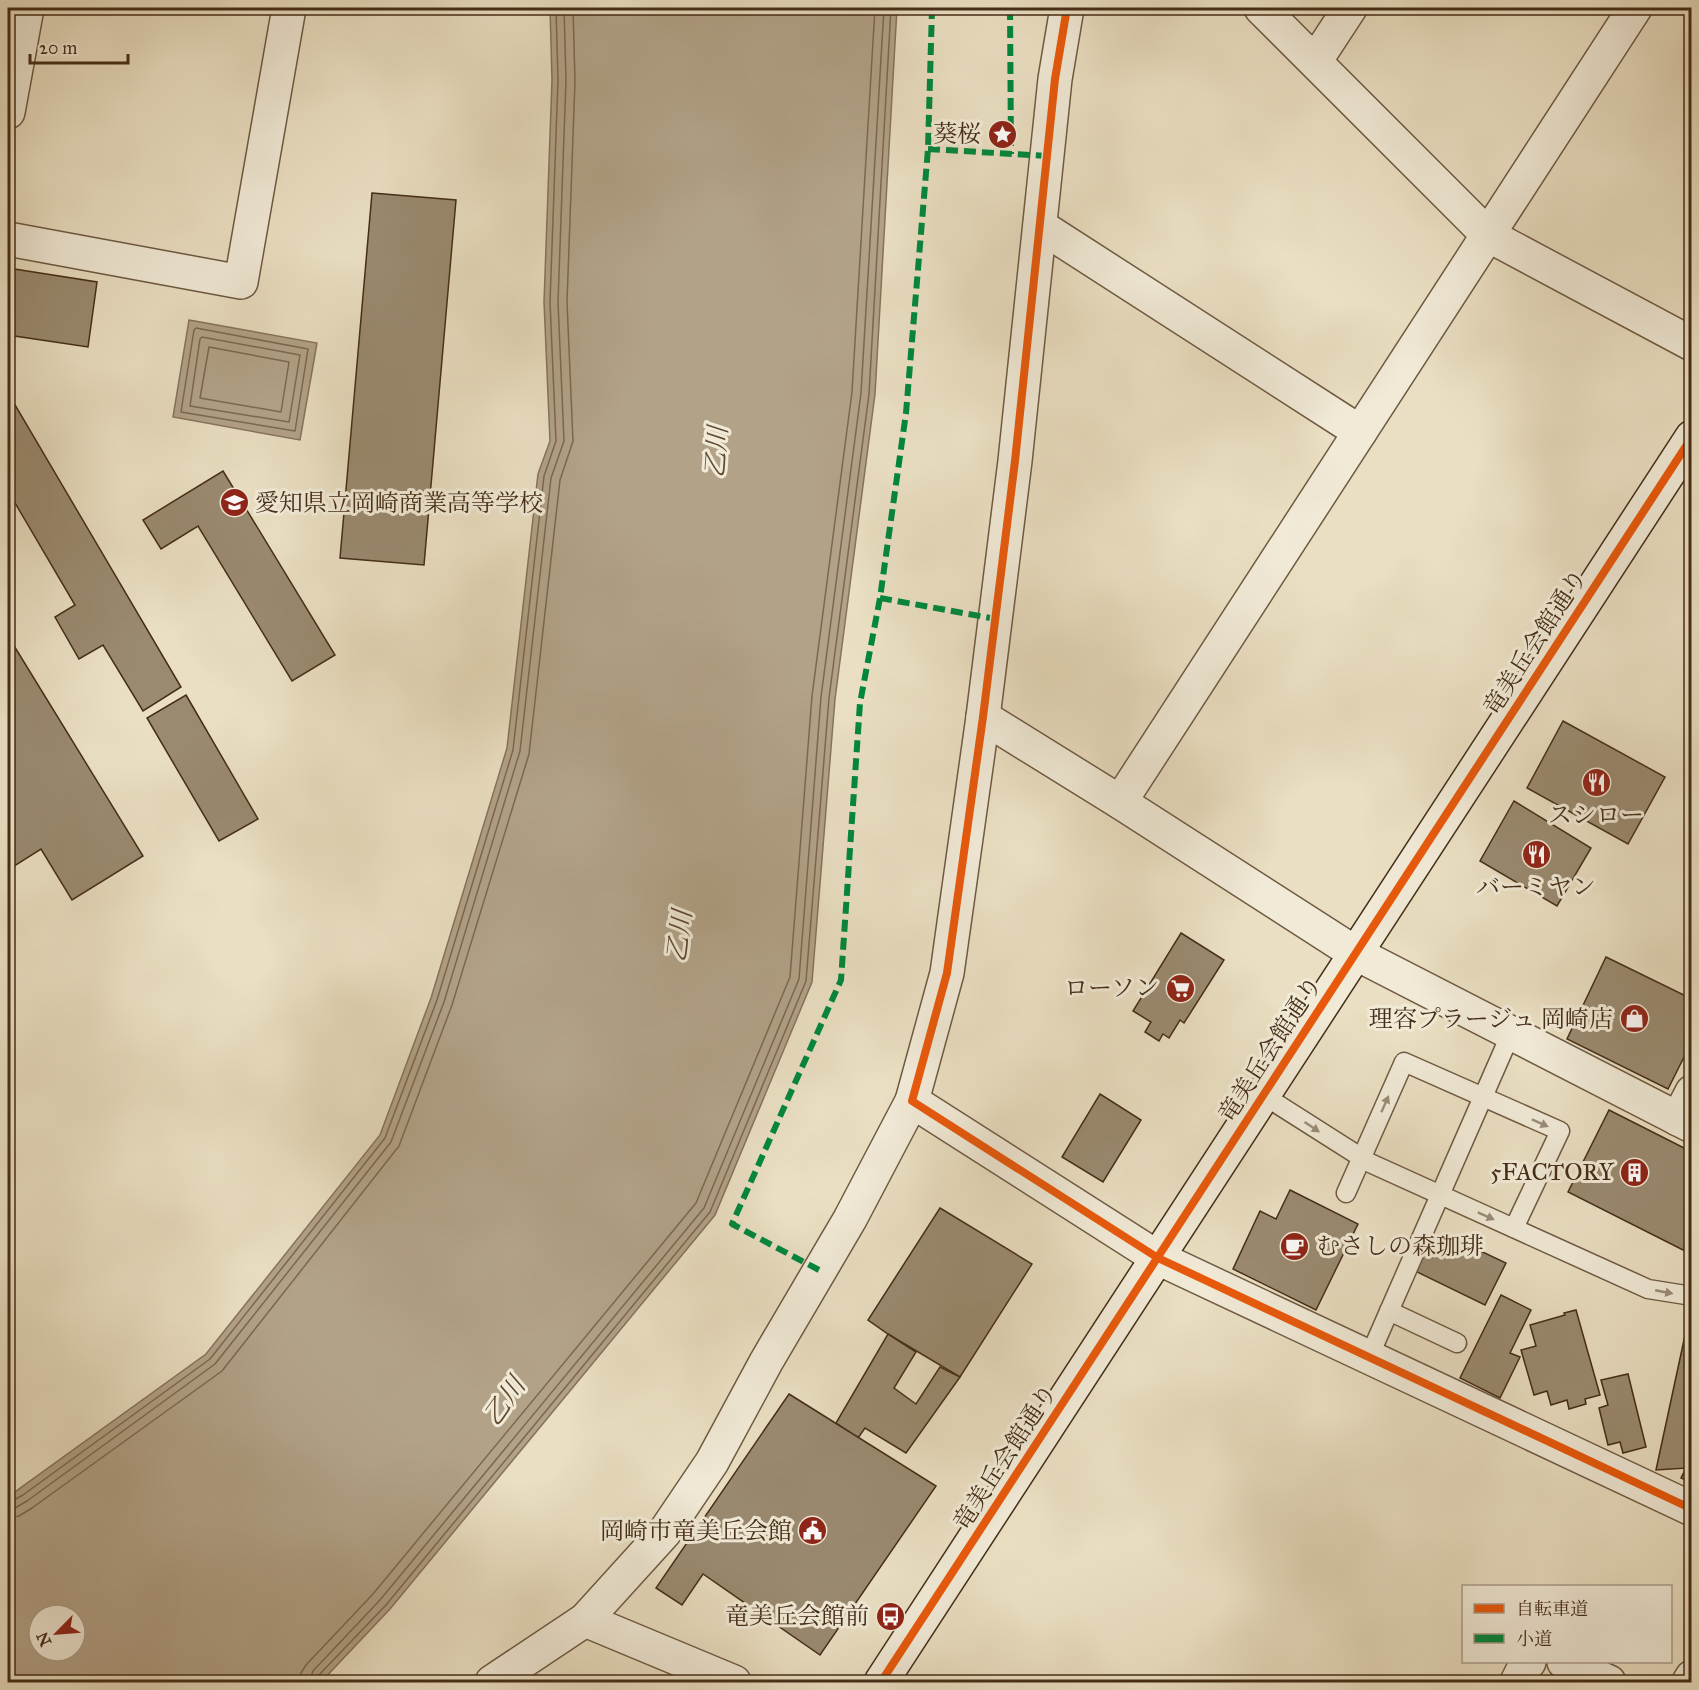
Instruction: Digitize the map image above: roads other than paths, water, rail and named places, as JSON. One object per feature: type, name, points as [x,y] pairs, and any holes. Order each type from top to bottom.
[{"type":"street","points":[[8,112],[27,8]]},
{"type":"street","points":[[8,239],[241,282],[289,8]]},
{"type":"street","points":[[492,1683],[585,1620],[664,1533],[712,1462],[766,1362],[850,1219],[912,1101],[947,973],[983,717],[1015,461],[1055,79],[1067,8]]},
{"type":"street","points":[[1261,8],[1316,60],[1488,235],[1692,344]]},
{"type":"street","points":[[1316,60],[1350,8]]},
{"type":"street","points":[[1120,802],[1635,8]]},
{"type":"street","points":[[1040,226],[1360,432]]},
{"type":"street","name":"竜美丘会館通り","points":[[881,1683],[1692,437]]},
{"type":"street","points":[[983,717],[1355,953],[1511,1033],[1687,1112]]},
{"type":"street","points":[[912,1101],[1158,1258],[1692,1509]]},
{"type":"street","points":[[585,1620],[735,1683]]},
{"type":"street","points":[[1517,1683],[1528,1663]]},
{"type":"street","points":[[1566,1663],[1609,1683]]},
{"type":"street","points":[[1689,1683],[1692,1677]]},
{"type":"lane","points":[[1369,1357],[1511,1033]]},
{"type":"lane","points":[[1346,1193],[1404,1062],[1560,1131],[1514,1228]]},
{"type":"lane","points":[[1263,1095],[1362,1158],[1440,1195],[1648,1289],[1692,1296]]},
{"type":"lane","points":[[1389,1311],[1457,1343]]},
{"type":"water","name":"乙川","points":[[550,8],[897,8],[875,394],[835,699],[812,982],[715,1215],[390,1609],[321,1682],[8,1682],[8,1497],[206,1354],[380,1135],[431,998],[507,748],[538,474],[550,441],[544,302],[552,80]]},
{"type":"water","points":[[189,320],[317,343],[300,440],[173,417]]},
{"type":"place","name":"葵桜","points":[[1002,134]]},
{"type":"place","name":"愛知県立岡崎商業高等学校","points":[[234,503]]},
{"type":"place","name":"スシロー","points":[[1596,782]]},
{"type":"place","name":"バーミヤン","points":[[1536,854]]},
{"type":"place","name":"ローソン","points":[[1180,988]]},
{"type":"place","name":"理容プラージュ 岡崎店","points":[[1634,1019]]},
{"type":"place","name":"5FACTORY","points":[[1635,1172]]},
{"type":"place","name":"むさしの森珈琲","points":[[1295,1246]]},
{"type":"place","name":"岡崎市竜美丘会館","points":[[813,1531]]},
{"type":"place","name":"竜美丘会館前","points":[[890,1616]]}]
